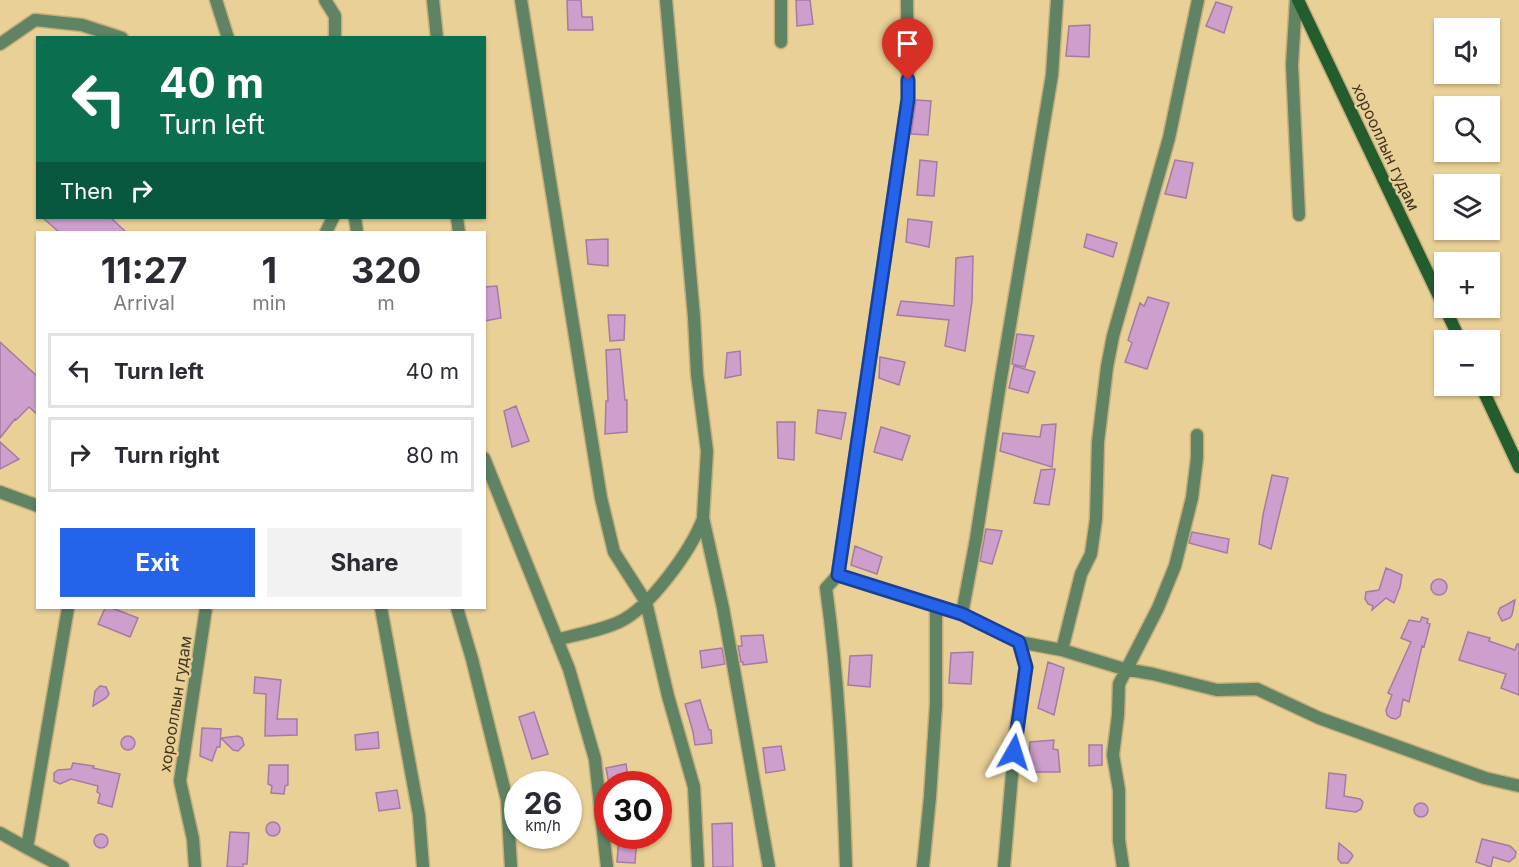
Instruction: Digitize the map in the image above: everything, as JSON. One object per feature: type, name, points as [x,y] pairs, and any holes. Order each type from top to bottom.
[{"type":"main road","name":"хорооллын гудам","points":[[1297,0],[1434,284]]},
{"type":"main road","points":[[1486,396],[1519,467]]},
{"type":"street","points":[[216,0],[227,36]]},
{"type":"street","points":[[325,0],[335,16],[335,36]]},
{"type":"street","points":[[433,0],[437,36]]},
{"type":"street","points":[[522,0],[601,498],[614,552],[646,602],[668,696],[694,787],[699,867]]},
{"type":"street","points":[[666,0],[694,318],[696,374],[707,451],[703,518],[723,608],[769,867]]},
{"type":"street","points":[[781,0],[781,42]]},
{"type":"street","points":[[846,867],[836,659],[826,588],[838,575],[908,99],[907,0]]},
{"type":"street","points":[[962,614],[1052,75],[1057,0]]},
{"type":"street","points":[[1062,650],[1081,574],[1091,554],[1096,519],[1098,442],[1113,336],[1169,138],[1198,0]]},
{"type":"street","points":[[1297,0],[1292,65],[1299,215]]},
{"type":"street","points":[[0,44],[35,20],[82,24],[116,36]]},
{"type":"street","points":[[1123,867],[1119,840],[1119,790],[1113,755],[1119,684],[1124,669],[1158,608],[1175,566],[1192,498],[1197,458],[1197,435]]},
{"type":"street","points":[[486,463],[569,669],[595,759],[607,867]]},
{"type":"street","points":[[0,492],[36,505]]},
{"type":"street","points":[[556,640],[620,622],[646,602],[696,536],[703,518]]},
{"type":"street","points":[[838,575],[962,614],[1019,642],[1062,650],[1124,669],[1217,690],[1257,689],[1319,718],[1485,777],[1519,786]]},
{"type":"street","points":[[923,867],[936,705],[936,606]]},
{"type":"street","points":[[27,848],[68,609]]},
{"type":"street","name":"хорооллын гудам","points":[[195,867],[193,839],[180,781],[206,609]]},
{"type":"street","points":[[381,609],[419,815],[423,867]]},
{"type":"street","points":[[457,609],[507,800],[511,867]]},
{"type":"street","points":[[1004,867],[1016,728],[1026,667],[1019,642]]},
{"type":"street","points":[[0,833],[63,867]]},
{"type":"building","points":[[567,0],[581,0],[582,17],[592,17],[593,30],[568,30]]},
{"type":"building","points":[[796,0],[810,0],[813,24],[797,26]]},
{"type":"building","points":[[1216,2],[1232,7],[1224,33],[1206,26]]},
{"type":"building","points":[[1090,25],[1089,57],[1066,56],[1069,26]]},
{"type":"building","points":[[916,100],[931,101],[928,135],[911,134]]},
{"type":"building","points":[[920,160],[937,162],[934,196],[917,195]]},
{"type":"building","points":[[1175,160],[1193,163],[1186,198],[1165,194]]},
{"type":"building","points":[[44,219],[112,219],[125,231],[58,231]]},
{"type":"building","points":[[908,219],[932,222],[929,247],[906,242]]},
{"type":"building","points":[[1087,234],[1117,243],[1113,257],[1084,247]]},
{"type":"building","points":[[608,239],[608,266],[588,264],[586,240]]},
{"type":"building","points":[[973,256],[972,301],[965,351],[945,346],[949,320],[897,315],[901,301],[954,306],[956,258]]},
{"type":"building","points":[[497,286],[501,318],[486,321],[486,287]]},
{"type":"building","points":[[1148,297],[1169,303],[1147,369],[1125,362],[1132,343],[1128,340],[1140,303],[1144,306]]},
{"type":"building","points":[[608,315],[625,315],[624,340],[610,341]]},
{"type":"building","points":[[1017,334],[1034,336],[1025,367],[1012,364]]},
{"type":"building","points":[[0,342],[36,375],[36,413],[29,407],[15,419],[0,438]]},
{"type":"building","points":[[620,349],[625,400],[627,400],[627,432],[605,434],[606,401],[608,401],[606,350]]},
{"type":"building","points":[[740,351],[741,375],[725,378],[727,353]]},
{"type":"building","points":[[880,357],[905,362],[899,385],[879,378]]},
{"type":"building","points":[[1014,366],[1035,372],[1028,393],[1009,388]]},
{"type":"building","points":[[516,406],[529,441],[512,447],[504,411]]},
{"type":"building","points":[[818,410],[846,413],[841,439],[816,433]]},
{"type":"building","points":[[777,422],[795,422],[794,460],[778,458]]},
{"type":"building","points":[[1056,424],[1052,467],[1000,451],[1003,433],[1040,437],[1042,425]]},
{"type":"building","points":[[881,427],[910,436],[902,460],[874,452]]},
{"type":"building","points":[[0,442],[19,459],[0,469]]},
{"type":"building","points":[[1055,469],[1049,505],[1034,503],[1041,470]]},
{"type":"building","points":[[1272,475],[1288,478],[1271,549],[1259,544]]},
{"type":"building","points":[[986,529],[1002,531],[992,564],[980,561]]},
{"type":"building","points":[[1192,532],[1229,539],[1227,553],[1189,543]]},
{"type":"building","points":[[855,546],[882,557],[877,574],[851,565]]},
{"type":"building","points":[[1386,568],[1402,575],[1400,587],[1394,603],[1386,598],[1372,610],[1373,606],[1365,599],[1366,592],[1379,590]]},
{"type":"building","points":[[1439,579],[1447,587],[1439,595],[1431,587]]},
{"type":"building","points":[[1515,600],[1512,615],[1502,621],[1498,613],[1500,608]]},
{"type":"building","points":[[105,609],[115,609],[138,618],[130,637],[98,624]]},
{"type":"building","points":[[1422,617],[1428,619],[1427,623],[1430,624],[1424,647],[1422,646],[1409,702],[1403,699],[1400,716],[1396,719],[1391,718],[1387,715],[1386,710],[1392,695],[1388,693],[1411,642],[1401,638],[1409,620],[1420,622]]},
{"type":"building","points":[[1468,632],[1490,638],[1489,641],[1515,650],[1519,644],[1519,695],[1501,688],[1506,674],[1459,660]]},
{"type":"building","points":[[763,635],[767,662],[743,665],[738,646],[742,646],[741,636]]},
{"type":"building","points":[[722,648],[725,664],[702,668],[700,651]]},
{"type":"building","points":[[973,652],[971,684],[949,683],[951,653]]},
{"type":"building","points":[[872,655],[870,687],[848,685],[850,656]]},
{"type":"building","points":[[1048,662],[1064,668],[1054,715],[1038,708]]},
{"type":"building","points":[[255,677],[281,680],[277,719],[297,719],[297,735],[265,736],[266,694],[254,693]]},
{"type":"building","points":[[100,686],[106,687],[109,694],[93,706],[95,691]]},
{"type":"building","points":[[700,700],[709,730],[711,730],[712,743],[695,745],[685,704]]},
{"type":"building","points":[[534,712],[548,754],[532,759],[519,717]]},
{"type":"building","points":[[202,728],[221,729],[220,747],[217,747],[212,761],[200,756]]},
{"type":"building","points":[[378,732],[379,748],[356,750],[355,735]]},
{"type":"building","points":[[125,736],[131,736],[135,743],[131,750],[125,750],[121,746],[121,740]]},
{"type":"building","points":[[238,736],[242,738],[244,745],[238,751],[233,750],[221,738]]},
{"type":"building","points":[[1054,740],[1053,749],[1058,750],[1060,772],[1028,772],[1030,742]]},
{"type":"building","points":[[1089,745],[1102,745],[1102,765],[1089,766]]},
{"type":"building","points":[[781,746],[785,770],[766,773],[763,748]]},
{"type":"building","points":[[73,763],[94,766],[93,768],[120,774],[112,807],[98,803],[100,794],[97,792],[98,786],[71,779],[60,784],[54,781],[54,773],[58,770],[71,769]]},
{"type":"building","points":[[626,764],[627,771],[607,771],[606,768]]},
{"type":"building","points":[[269,765],[288,765],[288,785],[285,786],[284,794],[271,793],[272,786],[268,784]]},
{"type":"building","points":[[1329,773],[1346,775],[1344,796],[1360,799],[1363,802],[1361,809],[1356,812],[1326,808]]},
{"type":"building","points":[[397,790],[400,808],[379,811],[376,793]]},
{"type":"building","points":[[1421,803],[1426,805],[1428,810],[1426,815],[1421,817],[1416,815],[1414,810],[1416,805]]},
{"type":"building","points":[[270,822],[276,822],[280,829],[276,836],[270,836],[266,832],[266,826]]},
{"type":"building","points":[[732,823],[733,867],[713,867],[712,824]]},
{"type":"building","points":[[230,832],[249,833],[247,864],[243,864],[243,867],[227,867]]},
{"type":"building","points":[[98,834],[104,834],[108,841],[104,848],[98,848],[94,844],[94,838]]},
{"type":"building","points":[[1482,839],[1510,846],[1516,852],[1515,857],[1509,862],[1493,857],[1491,867],[1476,862]]},
{"type":"building","points":[[1339,843],[1353,856],[1348,863],[1341,863],[1338,859]]},
{"type":"building","points":[[618,849],[636,849],[635,863],[617,862]]},
{"type":"route","points":[[908,80],[908,99],[838,575],[962,614],[1019,642],[1026,667],[1014,752]]}]
